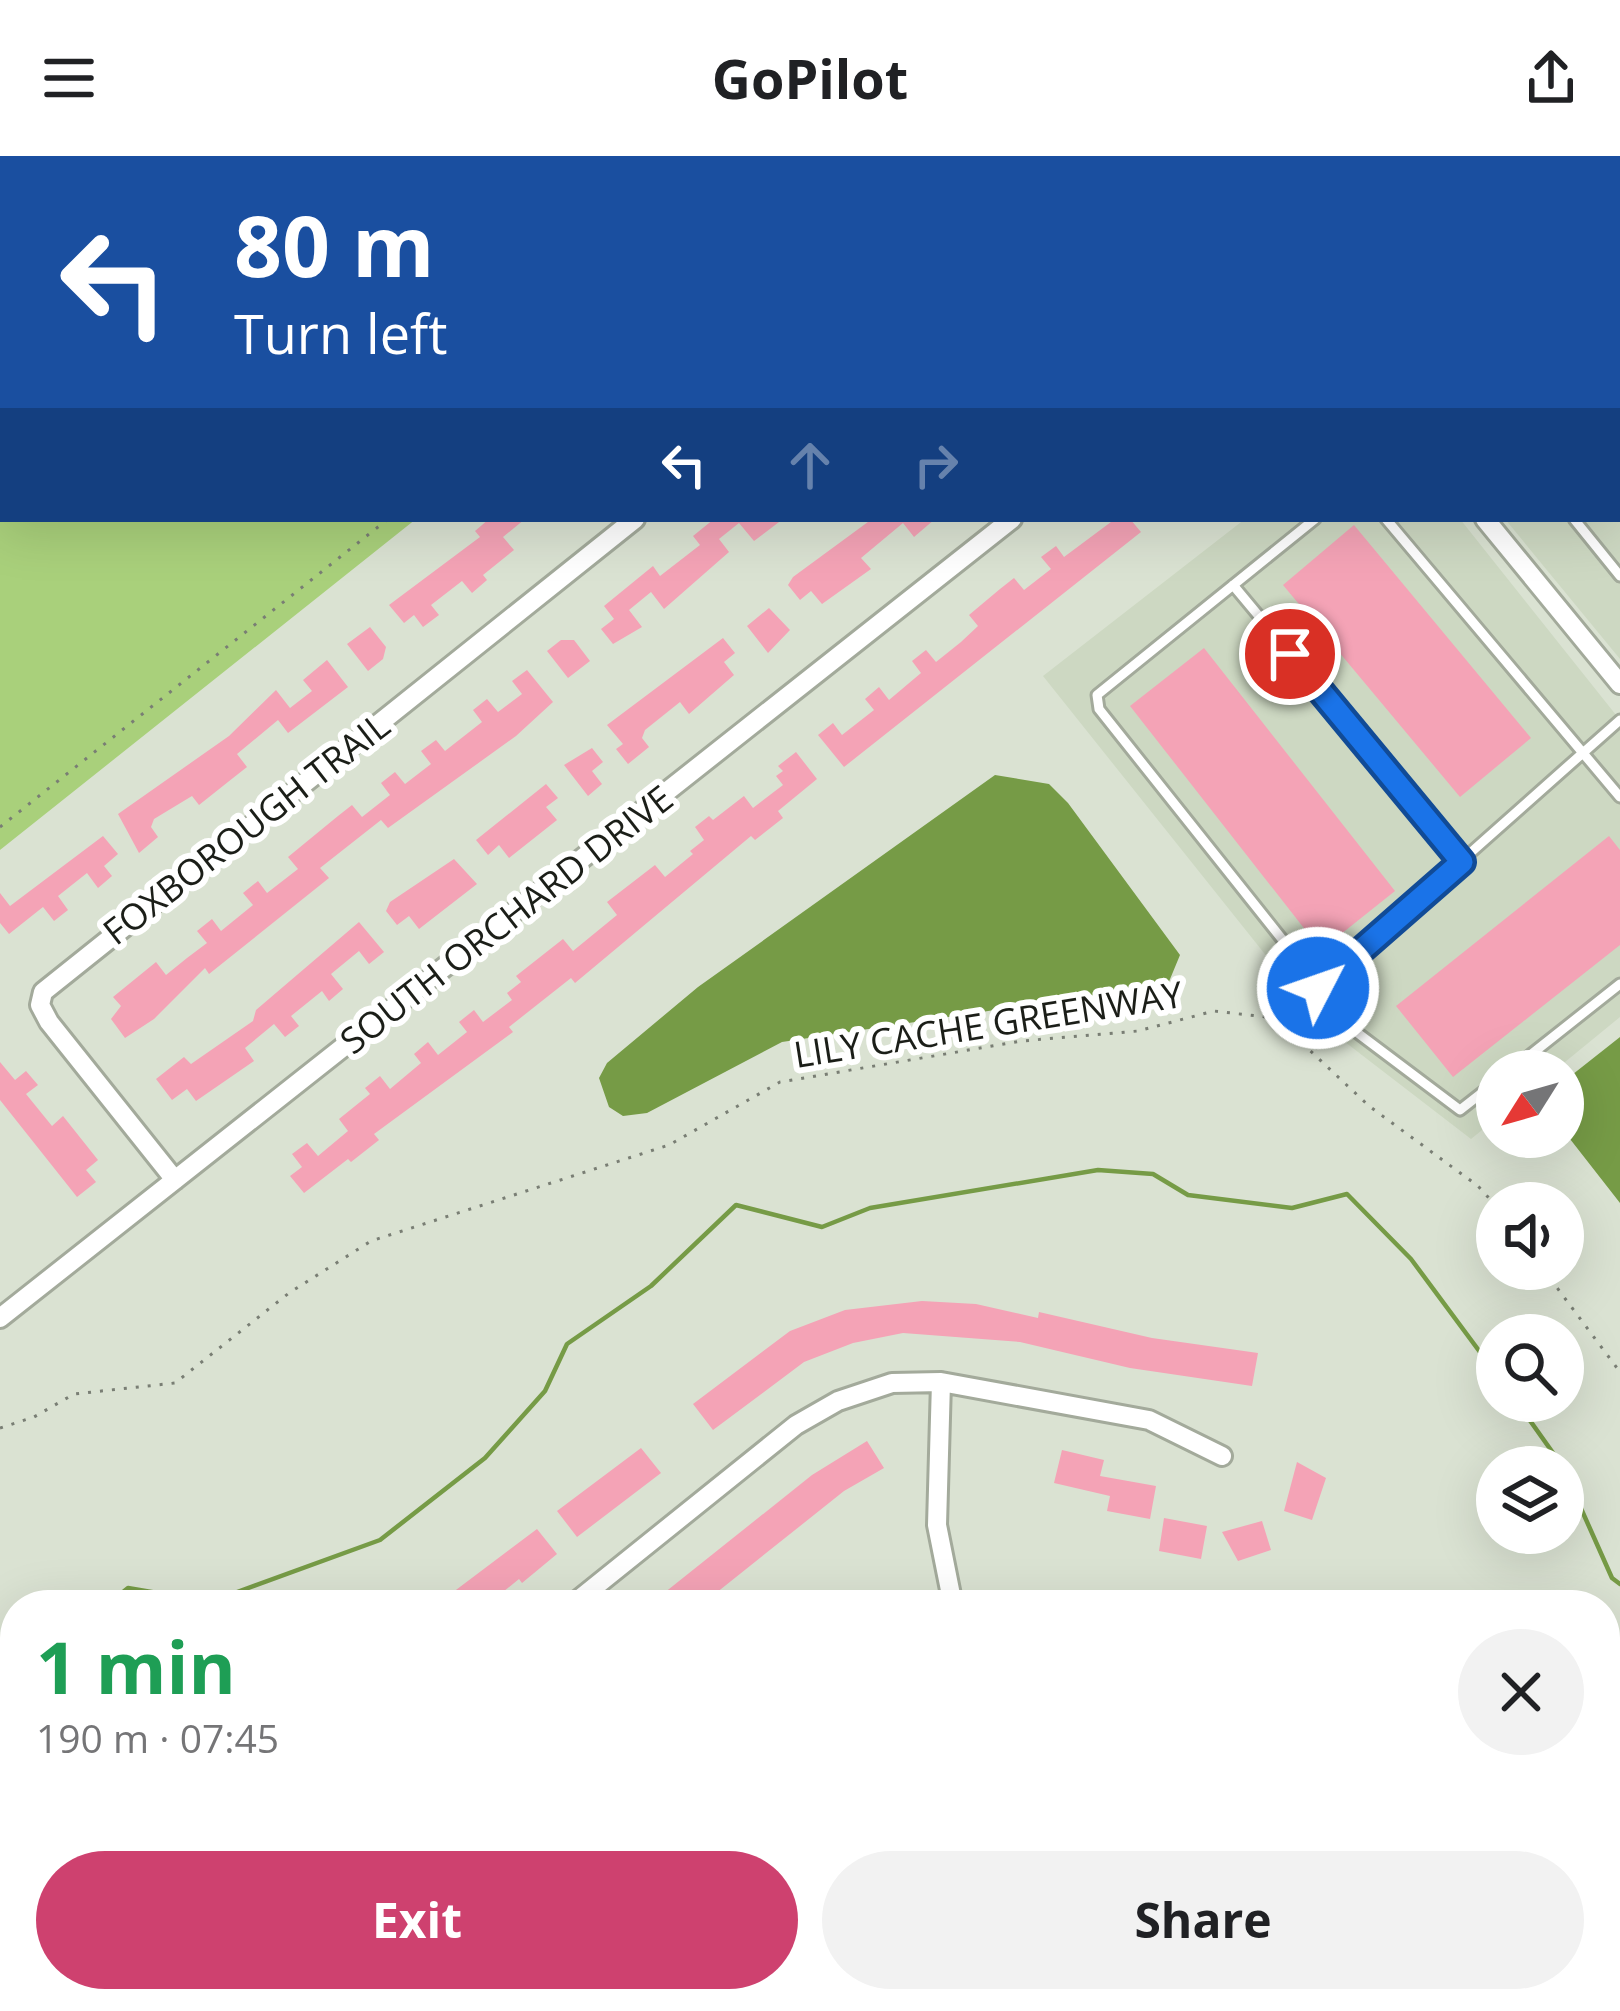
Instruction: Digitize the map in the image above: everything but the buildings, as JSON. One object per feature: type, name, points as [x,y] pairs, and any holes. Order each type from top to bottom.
[{"type":"street","name":"FOXBOROUGH TRAIL","points":[[175,1180],[49,1022],[40,1005],[44,992],[631,522]]},
{"type":"street","name":"SOUTH ORCHARD DRIVE","points":[[0,1318],[1008,522]]},
{"type":"street","points":[[1487,522],[1620,684]]},
{"type":"street","points":[[591,1590],[796,1425],[838,1401],[892,1383],[941,1382],[1149,1420],[1222,1456]]},
{"type":"street","points":[[941,1382],[938,1525],[950,1590]]},
{"type":"lane","points":[[1311,522],[1097,695],[1099,709],[1354,1031],[1460,1110],[1476,1098]]},
{"type":"lane","points":[[1389,522],[1620,797]]},
{"type":"lane","points":[[1576,522],[1620,576]]},
{"type":"lane","points":[[1233,585],[1462,862]]},
{"type":"lane","points":[[1318,988],[1620,720]]},
{"type":"lane","points":[[1537,1050],[1620,984]]},
{"type":"path","points":[[0,826],[384,522]]},
{"type":"path","name":"LILY CACHE GREENWAY","points":[[0,1428],[91,1390],[175,1383],[289,1293],[371,1240],[669,1144],[794,1077],[1022,1041],[1138,1031],[1214,1011],[1265,1017],[1285,1027],[1388,1121],[1476,1185]]},
{"type":"path","points":[[1559,1290],[1620,1372]]},
{"type":"shaded area","points":[[0,522],[412,522],[0,850]]},
{"type":"shaded area","points":[[1241,522],[1462,522],[1620,720],[1620,1017],[1580,1050],[1476,1050],[1476,1135],[1471,1139],[1319,1022],[1043,676]]},
{"type":"shaded area","points":[[1507,522],[1620,522],[1620,659]]},
{"type":"shaded area","points":[[995,775],[1049,784],[1068,803],[1180,955],[1168,984],[782,1042],[647,1113],[623,1116],[609,1107],[599,1078],[607,1063],[698,987]]},
{"type":"shaded area","points":[[1620,1037],[1620,1203],[1584,1157],[1584,1065]]},
{"type":"waterway","points":[[243,1590],[380,1540],[485,1458],[545,1391],[567,1344],[651,1286],[736,1205],[822,1227],[870,1208],[1098,1170],[1153,1174],[1188,1195],[1292,1208],[1347,1194],[1411,1259],[1476,1347]]},
{"type":"waterway","points":[[1531,1422],[1548,1446]]},
{"type":"waterway","points":[[1584,1515],[1612,1578],[1620,1584]]},
{"type":"waterway","points":[[126,1590],[140,1590]]},
{"type":"route","points":[[1290,654],[1462,862],[1318,988]]}]
